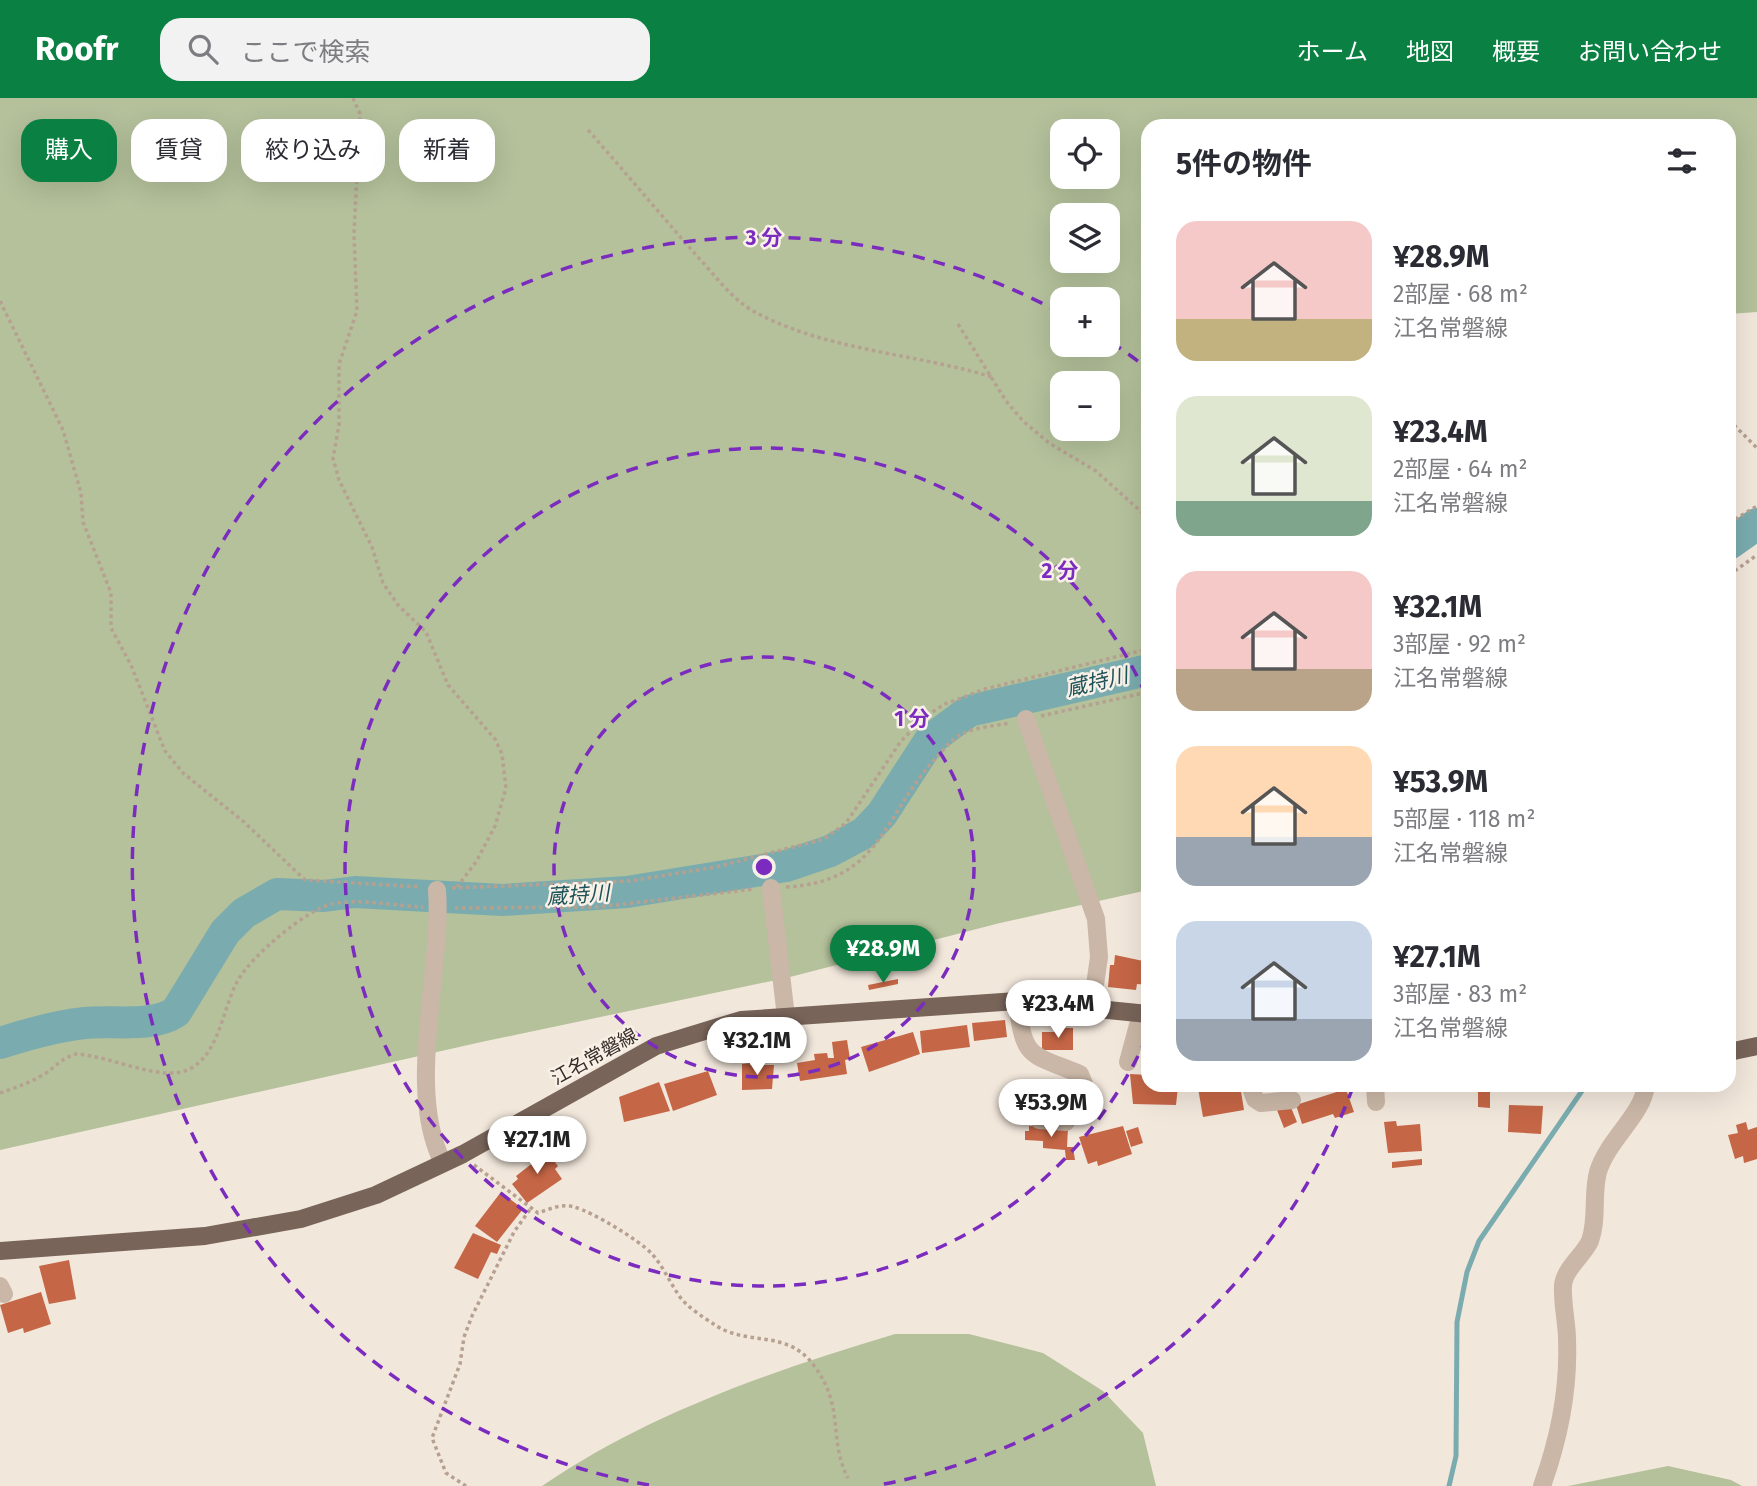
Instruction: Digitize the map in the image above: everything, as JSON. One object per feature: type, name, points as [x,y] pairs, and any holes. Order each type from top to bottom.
[{"type":"main road","name":"江名常磐線","points":[[0,1251],[205,1236],[301,1219],[376,1195],[463,1154],[656,1046],[741,1020],[1017,1001],[1092,1006],[1141,1014]]},
{"type":"main road","points":[[1736,1050],[1757,1046]]},
{"type":"street","points":[[1026,719],[1096,919],[1099,957],[1092,1006]]},
{"type":"street","points":[[771,888],[786,1017]]},
{"type":"street","points":[[438,899],[427,1066],[432,1133],[443,1163]]},
{"type":"street","points":[[1017,1001],[1022,1040],[1031,1054],[1080,1073],[1083,1078],[1084,1084],[1080,1089],[1042,1094],[1039,1099],[1039,1120],[1066,1122]]},
{"type":"street","points":[[1128,1062],[1141,1023]]},
{"type":"street","points":[[1252,1092],[1255,1099],[1261,1103],[1292,1100]]},
{"type":"street","points":[[1542,1486],[1558,1443],[1564,1394],[1568,1341],[1563,1284],[1591,1235],[1597,1176],[1605,1151],[1644,1100],[1645,1092]]},
{"type":"path","points":[[353,98],[360,114],[354,234],[357,311],[339,364],[339,425],[333,458],[339,480],[368,539],[383,583],[398,605],[426,632],[448,685],[495,739],[502,754],[506,788],[495,826],[476,862],[457,887],[438,899]]},
{"type":"path","points":[[589,130],[723,285],[752,310],[791,328],[834,341],[918,357],[992,377]]},
{"type":"path","points":[[0,301],[64,430],[81,493],[83,522],[111,593],[111,628],[131,665],[159,737],[172,761],[244,822],[304,880],[315,883],[417,886],[438,899]]},
{"type":"path","points":[[958,324],[1023,422],[1049,443],[1097,471],[1141,512]]},
{"type":"path","points":[[1736,427],[1757,448]]},
{"type":"path","points":[[1736,519],[1757,506]]},
{"type":"path","points":[[1736,570],[1757,555]]},
{"type":"path","points":[[457,887],[630,881],[716,867],[824,839],[846,823],[901,741],[936,710],[985,689],[1141,651]]},
{"type":"path","points":[[0,1093],[20,1087],[46,1074],[66,1057],[76,1055],[166,1072],[182,1072],[204,1057],[247,966],[321,907],[345,902],[438,899],[598,907],[799,886],[841,874],[862,862],[928,767],[963,733],[1141,694]]},
{"type":"path","points":[[463,1154],[477,1168],[538,1213],[561,1206],[574,1207],[636,1239],[653,1255],[679,1297],[716,1326],[744,1336],[778,1340],[807,1358],[825,1383],[834,1402],[839,1460],[848,1478]]},
{"type":"path","points":[[466,1486],[446,1473],[432,1438],[460,1364],[464,1337],[472,1316],[514,1232],[531,1208]]},
{"type":"green space","points":[[0,98],[1757,98],[1757,312],[1736,314],[1736,119],[1141,119],[1141,892],[1000,923],[786,978],[486,1041],[0,1150]]},
{"type":"green space","points":[[895,1334],[969,1334],[1043,1353],[1103,1391],[1143,1433],[1156,1486],[542,1486],[625,1437],[712,1397],[803,1363]]},
{"type":"green space","points":[[1668,1466],[1731,1480],[1742,1486],[1568,1486]]},
{"type":"building","points":[[1115,955],[1141,961],[1141,984],[1137,984],[1136,990],[1108,987],[1110,965],[1114,965]]},
{"type":"building","points":[[898,979],[898,984],[869,990],[868,985]]},
{"type":"building","points":[[1005,1020],[1007,1037],[974,1041],[972,1023]]},
{"type":"building","points":[[967,1025],[970,1047],[922,1053],[920,1031]]},
{"type":"building","points":[[1056,1028],[1073,1028],[1073,1050],[1042,1050],[1042,1032],[1056,1032]]},
{"type":"building","points":[[913,1032],[920,1054],[869,1072],[861,1047]]},
{"type":"building","points":[[847,1040],[850,1059],[845,1060],[847,1074],[800,1081],[797,1063],[815,1060],[814,1054],[827,1053],[828,1058],[834,1058],[832,1042]]},
{"type":"building","points":[[759,1042],[781,1042],[780,1063],[759,1063]]},
{"type":"building","points":[[742,1064],[774,1065],[772,1089],[742,1090]]},
{"type":"building","points":[[708,1071],[717,1095],[673,1111],[664,1084]]},
{"type":"building","points":[[1130,1074],[1141,1075],[1141,1092],[1177,1092],[1176,1105],[1133,1104]]},
{"type":"building","points":[[659,1082],[670,1111],[624,1122],[619,1097]]},
{"type":"building","points":[[1039,1083],[1039,1096],[1021,1096],[1021,1084]]},
{"type":"building","points":[[1199,1092],[1241,1092],[1244,1110],[1203,1117]]},
{"type":"building","points":[[1337,1092],[1347,1092],[1354,1112],[1335,1118],[1333,1114],[1302,1124],[1296,1105]]},
{"type":"building","points":[[1478,1092],[1490,1092],[1490,1108],[1478,1107]]},
{"type":"building","points":[[1290,1105],[1297,1122],[1284,1128],[1277,1110]]},
{"type":"building","points":[[1509,1105],[1543,1106],[1541,1134],[1508,1132]]},
{"type":"building","points":[[1396,1121],[1397,1126],[1420,1124],[1422,1151],[1388,1153],[1384,1122]]},
{"type":"building","points":[[1746,1122],[1748,1130],[1757,1127],[1757,1159],[1744,1163],[1743,1156],[1735,1159],[1728,1135],[1738,1133],[1736,1125]]},
{"type":"building","points":[[1029,1126],[1068,1128],[1067,1147],[1073,1147],[1075,1160],[1066,1160],[1065,1150],[1043,1148],[1043,1141],[1025,1140],[1025,1131],[1029,1131]]},
{"type":"building","points":[[1123,1126],[1132,1154],[1098,1166],[1097,1161],[1088,1164],[1079,1137]]},
{"type":"building","points":[[1138,1127],[1143,1143],[1131,1147],[1126,1131]]},
{"type":"building","points":[[542,1146],[558,1166],[555,1169],[562,1179],[527,1203],[512,1184],[518,1179],[516,1176],[534,1162],[529,1156]]},
{"type":"building","points":[[1422,1159],[1422,1165],[1392,1168],[1392,1162]]},
{"type":"building","points":[[501,1192],[523,1209],[497,1242],[475,1226]]},
{"type":"building","points":[[473,1233],[501,1245],[497,1254],[491,1252],[478,1279],[454,1268]]},
{"type":"building","points":[[69,1260],[76,1299],[49,1304],[39,1266]]},
{"type":"building","points":[[41,1292],[51,1324],[24,1333],[23,1328],[8,1333],[0,1305]]},
{"type":"waterway","name":"蔵持川","points":[[1736,539],[1757,524]]},
{"type":"waterway","name":"蔵持川","points":[[0,1043],[63,1026],[96,1022],[144,1022],[176,1012],[225,932],[244,913],[277,894],[324,896],[355,892],[502,900],[627,892],[786,866],[830,851],[864,833],[882,814],[930,740],[969,711],[1141,672]]},
{"type":"waterway","points":[[1449,1486],[1456,1456],[1457,1322],[1467,1272],[1479,1241],[1581,1092]]}]
